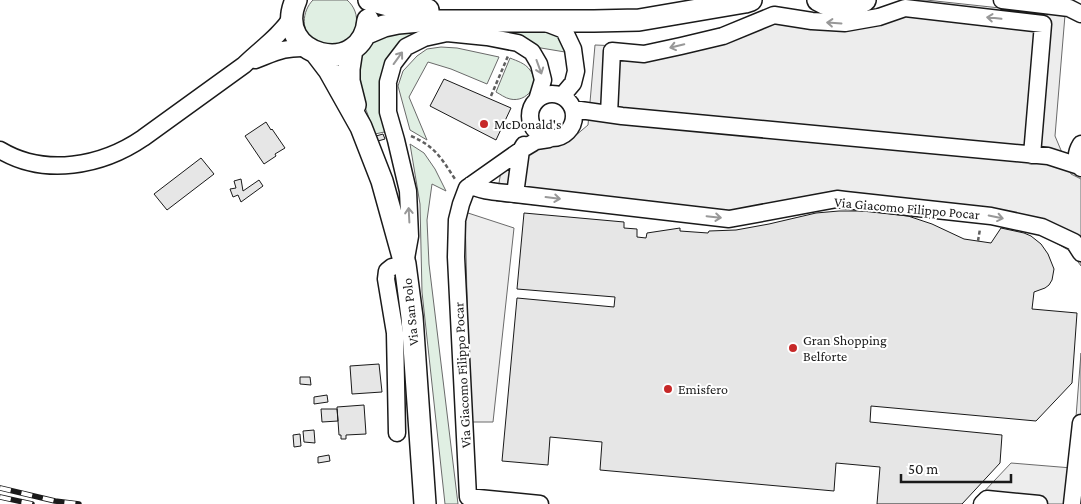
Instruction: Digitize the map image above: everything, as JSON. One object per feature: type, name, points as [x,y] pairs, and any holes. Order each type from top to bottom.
[{"type":"main road","name":"Via San Polo","points":[[364,0],[368,10],[368,22],[349,69],[350,81],[361,127],[382,181],[405,264],[412,317],[425,504]]},
{"type":"main road","points":[[368,0],[413,10],[444,10],[638,7],[682,0]]},
{"type":"main road","points":[[311,51],[334,56],[344,53],[359,41],[384,26],[398,23],[420,21],[639,20],[751,0]]},
{"type":"main road","points":[[818,0],[838,8],[851,7],[865,0]]},
{"type":"main road","name":"Via San Polo","points":[[292,6],[293,29],[298,40],[329,70],[361,127]]},
{"type":"street","points":[[1002,0],[1068,8],[1081,14]]},
{"type":"street","points":[[0,150],[25,161],[43,165],[78,165],[99,160],[130,147],[244,64],[274,38],[286,26],[292,6]]},
{"type":"street","points":[[609,114],[612,51],[644,54],[681,46],[722,36],[774,15],[812,21],[845,23],[879,17],[904,8],[1043,24],[1040,156]]},
{"type":"street","points":[[529,21],[549,24],[564,30],[573,49],[576,72],[573,83],[562,96]]},
{"type":"street","points":[[397,433],[395,333],[386,279],[387,271],[392,267],[405,264],[410,236],[408,191],[388,112],[388,82],[393,64],[406,48],[424,38],[447,34],[518,42],[532,52],[539,64],[543,80],[537,100],[531,109],[530,136],[520,150],[515,194]]},
{"type":"street","points":[[244,64],[282,49],[294,47],[311,51]]},
{"type":"street","points":[[537,100],[549,94],[562,96],[571,104],[575,115],[572,128]]},
{"type":"street","points":[[573,109],[1040,156],[1080,157]]},
{"type":"street","points":[[468,189],[520,150],[536,141],[562,137],[572,128],[593,118],[609,114]]},
{"type":"street","points":[[531,124],[538,134],[549,138]]},
{"type":"street","name":"Via Giacomo Filippo Pocar","points":[[540,504],[468,497],[456,257],[457,220],[461,204],[468,189],[729,218],[845,200],[991,216],[1042,227],[1074,242],[1081,253]]},
{"type":"street","points":[[1072,504],[1081,423]]},
{"type":"street","points":[[982,504],[987,499],[1039,504]]},
{"type":"path","points":[[491,96],[514,42]]},
{"type":"path","points":[[411,136],[423,141],[436,150],[468,189]]},
{"type":"green space","points":[[313,0],[347,0],[352,5],[356,14],[356,25],[351,35],[345,41],[338,45],[333,45],[315,41],[310,37],[304,21],[309,5]]},
{"type":"green space","points":[[443,24],[553,32],[564,39],[565,52],[535,47],[491,31],[392,52],[389,131],[375,134],[362,99],[356,71],[362,51],[379,35]]},
{"type":"green space","points":[[441,47],[457,48],[499,57],[487,84],[428,62],[409,97],[427,140],[410,130],[398,86],[403,71],[417,56],[427,49]]},
{"type":"green space","points":[[510,58],[521,62],[533,75],[533,86],[527,95],[522,98],[508,98],[496,92]]},
{"type":"green space","points":[[410,144],[424,153],[435,169],[446,191],[432,184],[427,220],[429,264],[458,504],[445,504],[422,292],[420,204]]},
{"type":"shaded area","points":[[911,0],[1065,15],[1055,136],[1071,174],[1081,179],[1081,266],[1070,251],[1044,236],[991,219],[837,206],[723,224],[496,201],[501,171],[550,140],[569,141],[588,125],[595,45],[646,47],[727,27],[848,17]]},
{"type":"shaded area","points":[[465,212],[514,228],[493,422],[470,422]]},
{"type":"shaded area","points":[[1081,353],[1081,504],[977,504],[978,498],[1011,463],[1072,468]]},
{"type":"building","name":"McDonald's","points":[[444,79],[511,108],[496,140],[430,106]]},
{"type":"building","points":[[266,122],[285,148],[264,164],[245,136]]},
{"type":"building","points":[[383,134],[385,139],[378,141],[376,136]]},
{"type":"building","points":[[201,158],[214,174],[167,210],[154,194]]},
{"type":"building","points":[[241,179],[243,191],[259,180],[263,186],[241,202],[238,195],[233,197],[230,189],[236,188],[234,181]]},
{"type":"building","name":"Gran Shopping Belforte","points":[[867,211],[908,216],[932,224],[964,239],[991,243],[1001,228],[1031,236],[1041,244],[1048,254],[1054,269],[1049,285],[1034,292],[1032,309],[1077,313],[1072,383],[1036,421],[871,406],[870,422],[1002,435],[1000,463],[962,504],[877,504],[880,467],[836,463],[834,491],[600,470],[602,442],[550,437],[548,465],[502,461],[517,298],[614,307],[615,297],[517,289],[524,213],[624,222],[624,228],[637,229],[637,237],[646,238],[647,233],[680,228],[680,231],[708,233],[709,231],[736,230],[769,224],[816,213]]},
{"type":"building","points":[[379,364],[382,392],[352,394],[350,366]]},
{"type":"building","points":[[300,377],[310,377],[311,385],[300,384]]},
{"type":"building","points":[[327,395],[328,402],[314,404],[314,397]]},
{"type":"building","points":[[364,405],[366,434],[346,435],[346,439],[341,439],[337,407]]},
{"type":"building","points":[[321,409],[337,409],[338,421],[322,422]]},
{"type":"building","points":[[314,430],[315,443],[304,442],[303,431]]},
{"type":"building","points":[[300,434],[301,446],[294,447],[293,435]]},
{"type":"building","points":[[329,455],[330,461],[318,463],[318,457]]},
{"type":"railway","points":[[0,488],[55,501],[79,504]]},
{"type":"railway","points":[[0,497],[32,504]]},
{"type":"place","name":"McDonald's","points":[[484,124]]},
{"type":"place","name":"Gran Shopping Belforte","points":[[793,348]]},
{"type":"place","name":"Emisfero","points":[[668,389]]}]
